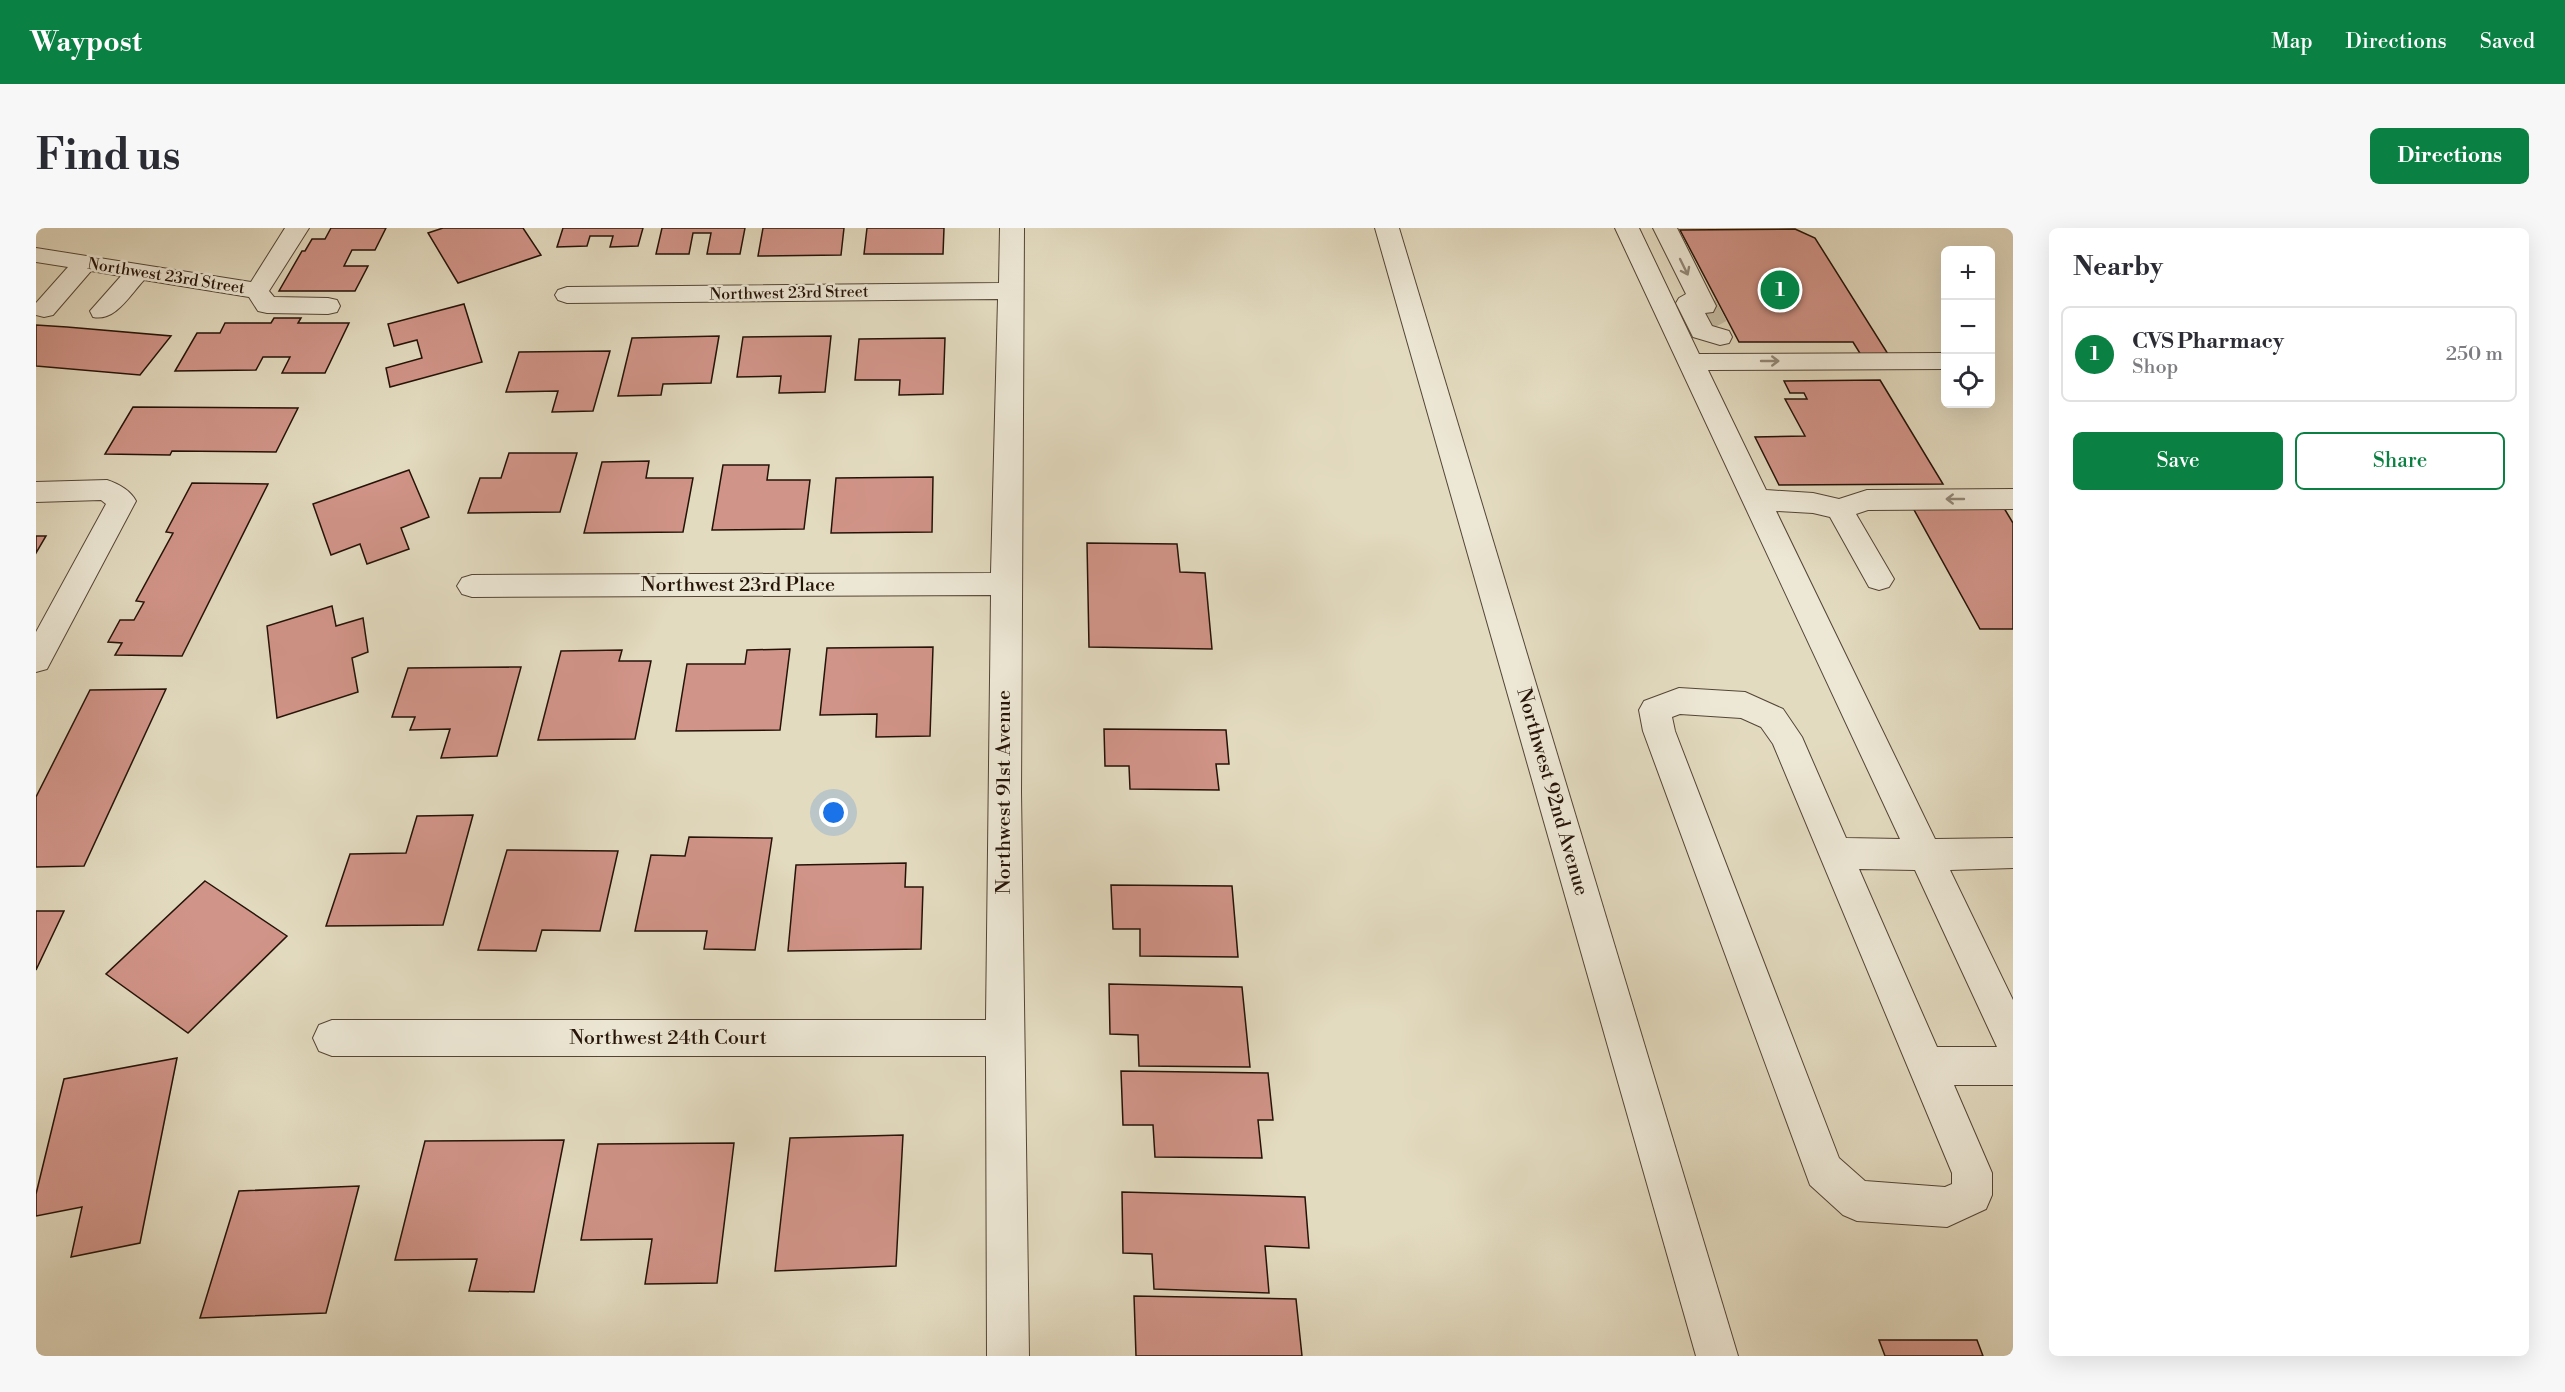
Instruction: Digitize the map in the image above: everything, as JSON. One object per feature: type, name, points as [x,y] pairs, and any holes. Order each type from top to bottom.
[{"type":"street","name":"Northwest 23rd Street","points":[[36,255],[257,291],[297,228]]},
{"type":"street","name":"Northwest 91st Avenue","points":[[1008,1356],[1004,1038],[1005,584],[1012,228]]},
{"type":"street","name":"Northwest 92nd Avenue","points":[[1387,228],[1717,1356]]},
{"type":"street","points":[[1627,228],[2013,1040]]},
{"type":"street","points":[[1665,228],[1710,317],[1738,362]]},
{"type":"street","points":[[44,309],[85,263]]},
{"type":"street","points":[[102,311],[138,272]]},
{"type":"street","points":[[257,291],[267,304],[328,306]]},
{"type":"street","name":"Northwest 23rd Street","points":[[567,295],[1011,291]]},
{"type":"street","points":[[1690,362],[1941,361]]},
{"type":"street","points":[[36,492],[108,490],[122,501],[36,660]]},
{"type":"street","points":[[1756,500],[1813,503],[1839,509],[1867,500],[2013,499]]},
{"type":"street","points":[[1839,509],[1879,579]]},
{"type":"street","name":"Northwest 23rd Place","points":[[472,586],[1005,584]]},
{"type":"street","points":[[1679,701],[1745,705],[1772,718],[1786,737],[1927,1065],[1972,1173],[1972,1195],[1947,1207],[1857,1202],[1824,1171],[1659,731],[1655,710],[1679,701]]},
{"type":"street","points":[[1836,853],[1925,855],[2013,853]]},
{"type":"street","name":"Northwest 24th Court","points":[[332,1038],[1004,1038]]},
{"type":"street","points":[[1927,1065],[2013,1066]]},
{"type":"building","points":[[331,228],[386,228],[375,250],[352,250],[344,266],[368,266],[355,291],[279,291],[302,251],[305,251],[312,239],[325,239]]},
{"type":"building","points":[[443,228],[523,228],[541,255],[458,283],[428,233]]},
{"type":"building","points":[[563,228],[643,228],[638,246],[610,247],[613,236],[590,236],[587,246],[557,247]]},
{"type":"building","points":[[662,228],[745,228],[740,254],[707,254],[711,233],[693,233],[689,254],[656,254]]},
{"type":"building","points":[[763,228],[844,228],[841,255],[758,256]]},
{"type":"building","points":[[867,228],[944,228],[943,254],[864,254]]},
{"type":"building","points":[[1795,229],[1815,238],[1888,354],[1861,355],[1853,342],[1739,342],[1680,230]]},
{"type":"building","points":[[464,304],[482,362],[390,387],[386,368],[422,358],[417,340],[394,346],[388,324]]},
{"type":"building","points":[[274,318],[301,318],[298,323],[349,323],[325,373],[282,373],[290,357],[263,357],[256,370],[175,371],[197,333],[220,333],[225,323],[271,323]]},
{"type":"building","points":[[36,325],[171,336],[140,375],[36,366]]},
{"type":"building","points":[[719,336],[711,383],[663,384],[661,395],[618,396],[632,338]]},
{"type":"building","points":[[831,336],[825,392],[779,393],[781,376],[737,377],[743,337]]},
{"type":"building","points":[[945,338],[943,394],[899,395],[900,380],[855,380],[859,339]]},
{"type":"building","points":[[610,351],[593,411],[552,412],[558,391],[506,392],[519,352]]},
{"type":"building","points":[[1880,380],[1943,484],[1779,485],[1755,437],[1805,436],[1785,399],[1807,399],[1804,393],[1790,393],[1784,381]]},
{"type":"building","points":[[133,407],[298,408],[276,452],[172,451],[170,455],[105,454]]},
{"type":"building","points":[[509,453],[577,453],[560,512],[468,513],[480,478],[501,478]]},
{"type":"building","points":[[649,461],[646,478],[693,478],[683,532],[584,533],[602,462]]},
{"type":"building","points":[[723,465],[769,465],[767,480],[810,480],[804,529],[712,530]]},
{"type":"building","points":[[409,470],[429,517],[401,528],[409,549],[367,564],[360,544],[331,555],[313,504]]},
{"type":"building","points":[[933,477],[932,532],[831,533],[836,478]]},
{"type":"building","points":[[192,483],[268,484],[182,656],[115,655],[122,643],[108,642],[120,620],[134,620],[144,602],[136,601],[173,533],[166,532]]},
{"type":"building","points":[[1913,508],[2004,508],[2013,523],[2013,629],[1980,629]]},
{"type":"building","points":[[36,536],[46,536],[36,553]]},
{"type":"building","points":[[1087,543],[1177,544],[1180,572],[1205,573],[1212,649],[1089,647]]},
{"type":"building","points":[[332,606],[336,626],[363,618],[368,652],[352,658],[358,692],[277,718],[267,626]]},
{"type":"building","points":[[933,647],[930,736],[876,737],[877,714],[820,715],[827,648]]},
{"type":"building","points":[[790,649],[780,730],[676,731],[687,664],[745,664],[747,650]]},
{"type":"building","points":[[622,650],[619,661],[651,661],[635,739],[538,740],[561,651]]},
{"type":"building","points":[[521,667],[497,756],[441,758],[450,729],[410,730],[415,717],[392,717],[408,668]]},
{"type":"building","points":[[166,689],[84,866],[36,867],[36,797],[90,690]]},
{"type":"building","points":[[1104,729],[1226,730],[1229,764],[1216,764],[1219,790],[1130,789],[1129,766],[1105,766]]},
{"type":"building","points":[[473,815],[443,925],[326,926],[350,854],[406,853],[417,816]]},
{"type":"building","points":[[689,837],[772,838],[755,950],[704,949],[707,931],[635,931],[651,855],[685,856]]},
{"type":"building","points":[[507,850],[618,851],[600,931],[542,930],[536,951],[478,950]]},
{"type":"building","points":[[906,863],[905,887],[923,887],[921,949],[788,951],[796,865]]},
{"type":"building","points":[[205,881],[287,936],[188,1033],[106,974]]},
{"type":"building","points":[[1111,885],[1232,886],[1238,957],[1140,956],[1140,929],[1113,929]]},
{"type":"building","points":[[36,911],[64,911],[36,970]]},
{"type":"building","points":[[1109,984],[1242,987],[1250,1067],[1139,1066],[1138,1035],[1110,1034]]},
{"type":"building","points":[[177,1058],[140,1243],[71,1257],[82,1207],[36,1216],[36,1194],[64,1079]]},
{"type":"building","points":[[1121,1071],[1268,1073],[1273,1120],[1258,1120],[1262,1158],[1155,1157],[1153,1125],[1123,1125]]},
{"type":"building","points":[[903,1135],[896,1266],[775,1271],[790,1138]]},
{"type":"building","points":[[564,1140],[534,1292],[469,1291],[477,1259],[395,1260],[425,1141]]},
{"type":"building","points":[[734,1143],[717,1283],[645,1284],[652,1239],[581,1240],[598,1144]]},
{"type":"building","points":[[359,1186],[326,1313],[200,1318],[239,1191]]},
{"type":"building","points":[[1122,1192],[1305,1197],[1309,1248],[1265,1246],[1269,1293],[1154,1289],[1152,1254],[1123,1253]]},
{"type":"building","points":[[1134,1296],[1296,1299],[1302,1356],[1136,1356]]},
{"type":"building","points":[[1879,1340],[1977,1340],[1983,1356],[1885,1356]]},
{"type":"tunnel","points":[[1704,306],[1715,327]]},
{"type":"place","name":"CVS Pharmacy","points":[[1780,290]]}]
